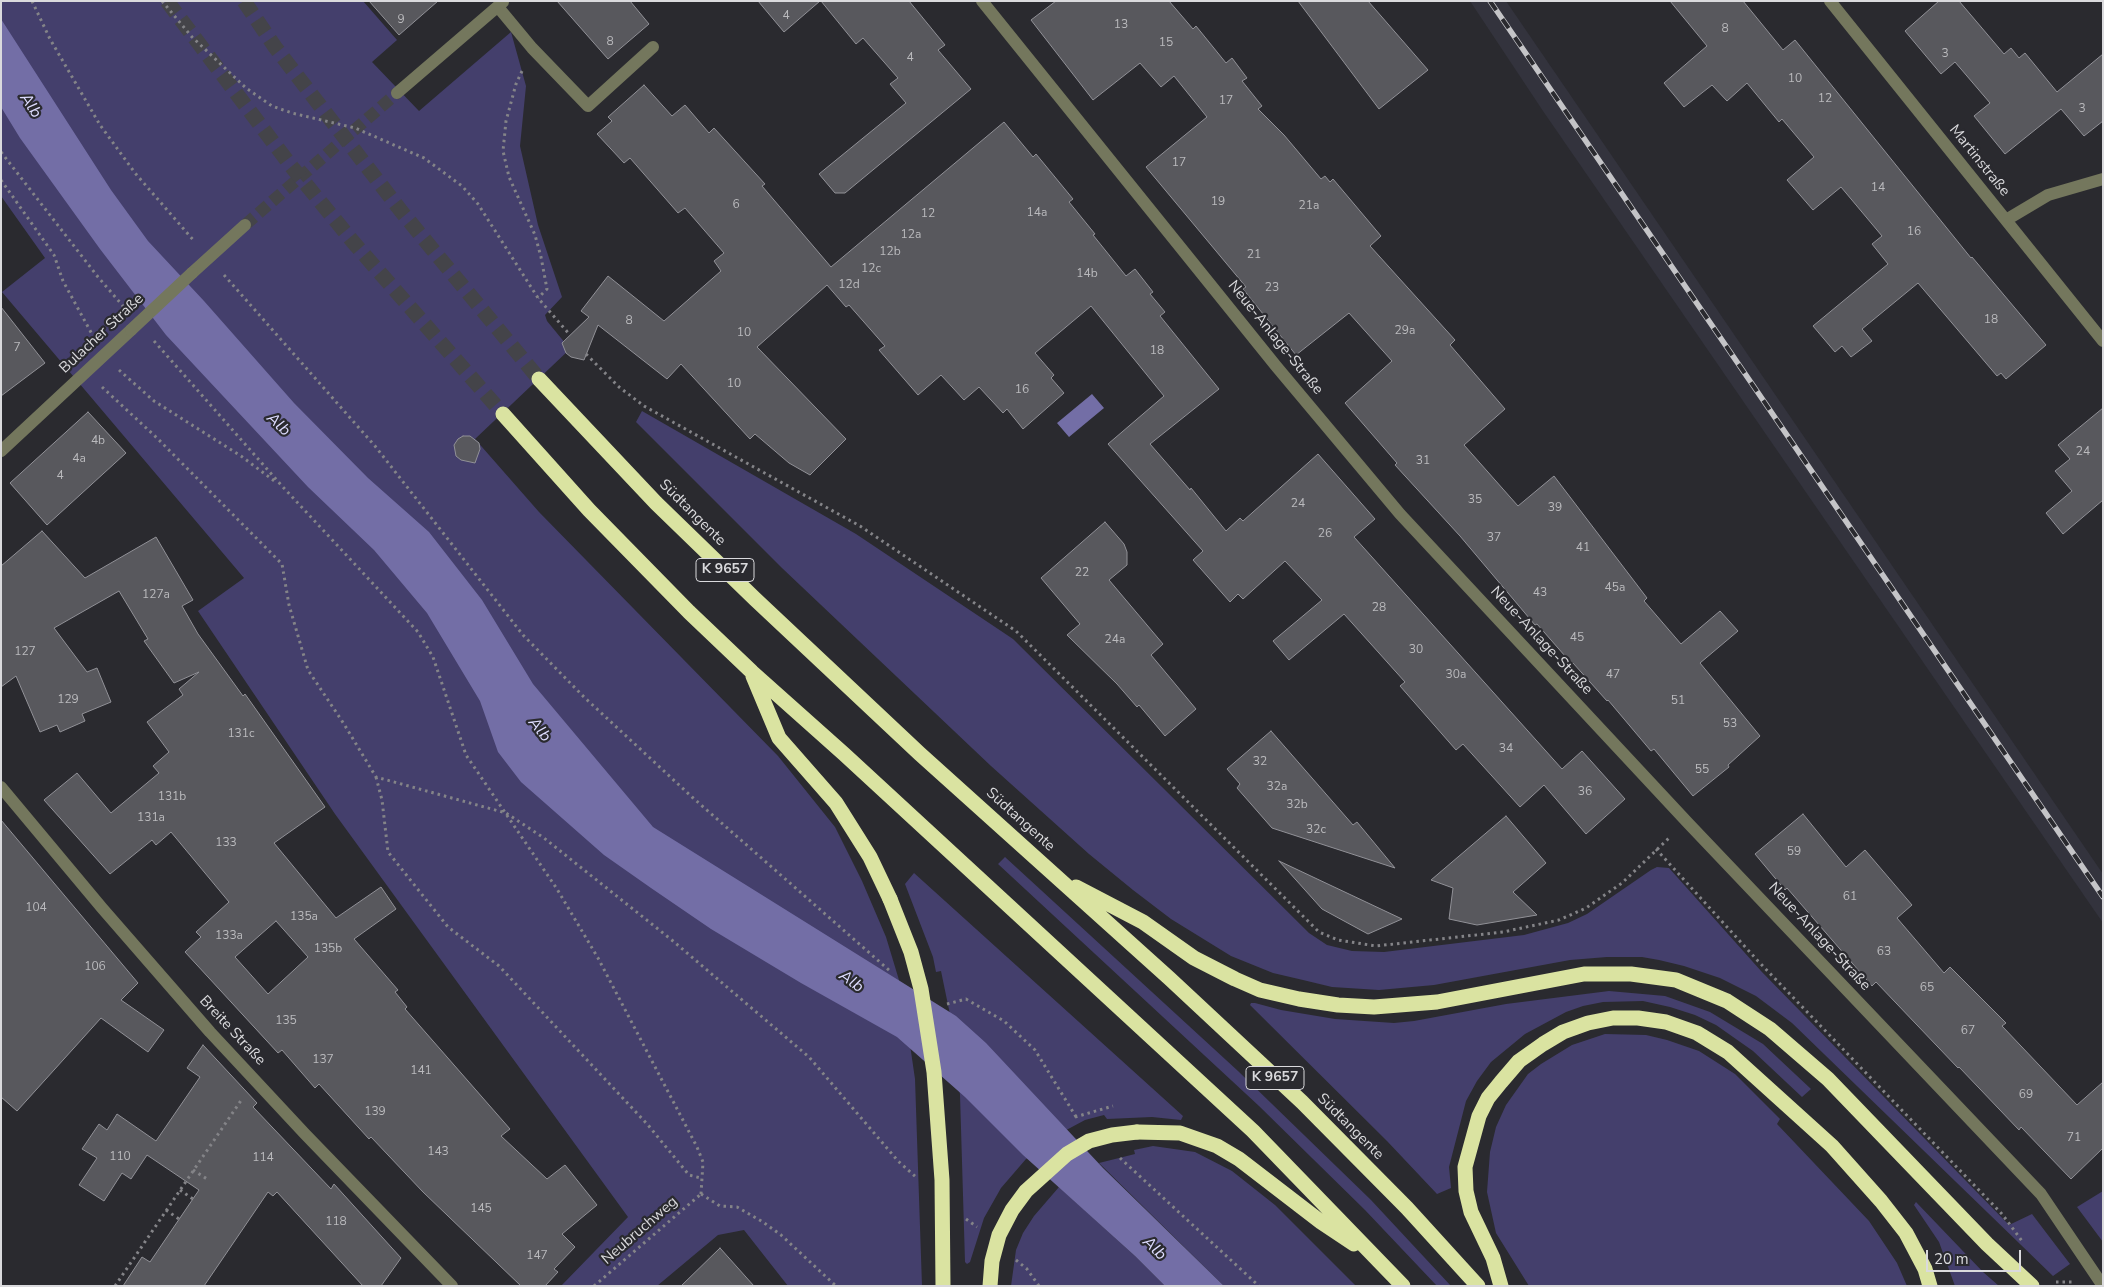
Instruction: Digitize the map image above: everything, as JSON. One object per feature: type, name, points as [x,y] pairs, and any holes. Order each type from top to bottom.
[{"type":"highway","name":"Südtangente","points":[[539,379],[656,503],[755,599],[920,754],[1062,880],[1302,1102],[1407,1208],[1478,1286]]},
{"type":"highway","points":[[502,414],[589,510],[689,612],[1253,1131],[1378,1258],[1403,1286]]},
{"type":"highway","points":[[752,672],[780,738],[836,803],[870,857],[890,899],[911,952],[921,989],[934,1072],[942,1180],[943,1286]]},
{"type":"highway","points":[[1062,880],[1143,922],[1194,958],[1235,979],[1260,990],[1299,999],[1338,1005],[1374,1007],[1437,1002],[1584,974],[1632,974],[1676,980],[1727,1001],[1770,1029],[1828,1079],[1986,1244],[2032,1286]]},
{"type":"highway","points":[[1501,1286],[1493,1258],[1471,1212],[1466,1191],[1464,1168],[1471,1139],[1488,1098],[1519,1061],[1543,1044],[1563,1032],[1588,1023],[1613,1018],[1638,1018],[1666,1022],[1697,1033],[1728,1052],[1792,1108],[1838,1152],[1886,1207],[1906,1233],[1925,1269],[1930,1286]]},
{"type":"highway","points":[[990,1286],[992,1261],[999,1235],[1012,1210],[1026,1191],[1067,1154],[1089,1141],[1112,1135],[1137,1132],[1180,1134],[1217,1146],[1239,1159],[1321,1222],[1378,1258]]},
{"type":"street","name":"Neue-Anlage-Straße","points":[[982,1],[1276,366],[1400,514],[1688,823],[2040,1194],[2102,1283]]},
{"type":"street","name":"Martinstraße","points":[[1830,1],[2103,341]]},
{"type":"street","points":[[397,93],[501,4],[532,48],[588,106],[653,47]]},
{"type":"street","points":[[2006,220],[2048,195],[2103,178]]},
{"type":"street","name":"Bulacher Straße","points":[[1,451],[208,257],[245,225]]},
{"type":"street","name":"Breite Straße","points":[[1,787],[108,916],[210,1032],[452,1286]]},
{"type":"path","points":[[32,1],[50,39],[100,125],[135,173],[208,257]]},
{"type":"path","points":[[162,1],[192,37],[246,88],[272,106],[292,113],[355,128],[424,158],[451,176],[478,204],[538,298],[570,335]]},
{"type":"path","points":[[532,48],[516,84],[506,121],[503,151],[509,177],[535,235],[541,257],[547,290],[538,298]]},
{"type":"path","points":[[1,152],[20,177]]},
{"type":"path","points":[[1,180],[50,250],[63,281],[103,356],[154,401],[241,456],[282,486]]},
{"type":"path","points":[[238,292],[375,446],[523,634],[584,697],[692,797],[897,976]]},
{"type":"path","points":[[586,354],[619,387],[644,406],[860,526],[1016,631],[1319,932],[1338,940],[1376,946],[1534,926],[1559,920],[1586,908],[1622,883],[1639,869],[1656,849],[1688,823]]},
{"type":"path","points":[[86,372],[157,438],[282,564],[289,605],[308,670],[344,724],[376,778],[382,800],[388,852],[448,927],[499,966],[648,1124],[689,1175],[701,1178]]},
{"type":"path","points":[[240,439],[418,632],[433,657],[466,755],[557,889],[598,958],[697,1147],[703,1162],[701,1194],[720,1206],[736,1207],[763,1222],[781,1235],[836,1286]]},
{"type":"path","points":[[376,778],[506,813],[544,838],[658,929],[810,1057],[898,1161],[920,1180]]},
{"type":"path","points":[[1656,849],[1758,961],[2002,1214],[2024,1244]]},
{"type":"path","points":[[941,1006],[966,999],[1004,1021],[1035,1050],[1074,1117],[1081,1123]]},
{"type":"path","points":[[115,1286],[255,1080]]},
{"type":"path","points":[[1074,1117],[1112,1106]]},
{"type":"path","points":[[1116,1154],[1258,1286]]},
{"type":"path","points":[[193,1170],[207,1179]]},
{"type":"path","points":[[180,1190],[193,1199]]},
{"type":"path","name":"Neubruchweg","points":[[594,1286],[701,1194]]},
{"type":"path","points":[[166,1210],[179,1219]]},
{"type":"path","points":[[959,1212],[982,1231]]},
{"type":"path","points":[[1012,1257],[1027,1269],[1039,1286]]},
{"type":"shaded area","points":[[1,1],[363,1],[397,40],[372,62],[419,111],[511,32],[526,86],[520,146],[538,225],[562,297],[545,315],[547,321],[570,349],[475,439],[539,512],[778,756],[835,827],[862,881],[886,937],[902,990],[915,1079],[922,1286],[788,1286],[744,1230],[718,1235],[657,1286],[561,1286],[628,1217],[335,814],[198,611],[244,578],[2,292],[45,258],[1,196]]},
{"type":"shaded area","points":[[1470,1],[1506,1],[2103,874],[2103,923],[1543,111]]},
{"type":"shaded area","points":[[642,411],[856,534],[1013,639],[1309,933],[1327,945],[1352,951],[1384,952],[1524,935],[1568,923],[1587,914],[1651,870],[1657,867],[1669,868],[1761,971],[2009,1225],[2032,1214],[2070,1264],[2053,1276],[1792,1023],[1756,996],[1720,978],[1659,960],[1642,957],[1607,957],[1570,960],[1434,985],[1379,990],[1332,987],[1273,973],[1231,956],[1171,919],[1133,890],[1089,854],[991,766],[782,568],[636,422]]},
{"type":"shaded area","points":[[1005,857],[1238,1071],[1371,1200],[1451,1286],[1437,1286],[1365,1210],[1259,1106],[998,864]]},
{"type":"shaded area","points":[[914,873],[1183,1116],[1181,1120],[1152,1117],[1107,1119],[1104,1115],[1085,1120],[1057,1135],[1026,1159],[1001,1188],[984,1218],[970,1262],[967,1264],[965,1262],[960,1095],[953,1029],[941,971],[936,972],[933,957],[905,884]]},
{"type":"shaded area","points":[[1609,991],[1665,996],[1710,1012],[1763,1044],[1811,1089],[1802,1097],[1753,1051],[1716,1025],[1695,1015],[1643,1001],[1603,1002],[1583,1006],[1566,1012],[1525,1034],[1491,1062],[1477,1081],[1466,1101],[1449,1167],[1451,1188],[1437,1194],[1387,1141],[1250,1005],[1255,1003],[1281,1010],[1335,1019],[1394,1023],[1506,1004]]},
{"type":"shaded area","points":[[1605,1034],[1646,1035],[1667,1040],[1699,1051],[1735,1074],[1780,1119],[1777,1124],[1869,1221],[1897,1263],[1907,1286],[1529,1286],[1496,1233],[1487,1192],[1490,1152],[1496,1127],[1506,1105],[1528,1074],[1572,1045]]},
{"type":"shaded area","points":[[1153,1146],[1195,1152],[1232,1171],[1275,1205],[1356,1286],[1224,1286],[1099,1163],[1135,1154],[1134,1150]]},
{"type":"shaded area","points":[[1059,1187],[1165,1286],[1011,1286],[1016,1250],[1023,1233],[1034,1216]]},
{"type":"shaded area","points":[[2103,1191],[2103,1242],[2077,1207]]},
{"type":"shaded area","points":[[1916,1202],[1983,1272],[1999,1286],[1955,1286],[1939,1242],[1914,1205]]},
{"type":"water","name":"Alb","points":[[1,19],[111,190],[148,241],[294,403],[368,478],[429,532],[482,600],[533,684],[653,827],[956,1016],[986,1043],[1103,1168],[1224,1286],[1165,1286],[1135,1256],[1023,1155],[965,1097],[897,1037],[801,983],[711,929],[604,855],[521,782],[498,752],[480,701],[427,613],[374,550],[308,487],[166,335],[100,249],[20,138],[1,107]]},
{"type":"water","points":[[1092,394],[1104,408],[1069,437],[1057,423]]},
{"type":"building","points":[[369,1],[438,1],[399,35]]},
{"type":"building","points":[[557,1],[630,1],[649,24],[608,59]]},
{"type":"building","points":[[758,1],[820,1],[784,32]]},
{"type":"building","points":[[821,1],[909,1],[945,45],[938,50],[971,89],[845,193],[835,193],[819,174],[906,103],[890,84],[898,78],[863,38],[856,44]]},
{"type":"building","points":[[1056,1],[1169,1],[1193,29],[1196,26],[1226,63],[1232,58],[1247,78],[1242,81],[1262,106],[1258,109],[1284,135],[1321,179],[1325,176],[1330,182],[1333,179],[1381,236],[1370,246],[1455,340],[1450,345],[1505,409],[1464,445],[1518,506],[1554,476],[1647,598],[1644,601],[1681,644],[1720,611],[1738,631],[1700,663],[1760,736],[1728,765],[1729,767],[1693,796],[1654,749],[1651,751],[1608,700],[1572,664],[1537,624],[1535,625],[1460,536],[1395,465],[1397,463],[1345,403],[1392,361],[1349,313],[1296,355],[1243,289],[1246,287],[1146,167],[1207,117],[1174,76],[1161,87],[1140,63],[1093,100],[1031,20]]},
{"type":"building","points":[[1298,1],[1368,1],[1428,70],[1379,109]]},
{"type":"building","points":[[1670,1],[1743,1],[1783,50],[1795,40],[1971,258],[2046,345],[2006,379],[2001,373],[1997,376],[1918,283],[1862,329],[1872,341],[1851,357],[1842,346],[1835,352],[1813,326],[1888,264],[1872,244],[1882,236],[1841,187],[1813,210],[1787,180],[1814,157],[1782,119],[1779,122],[1747,83],[1727,101],[1712,85],[1684,107],[1664,83],[1707,46]]},
{"type":"building","points":[[1939,1],[1959,1],[2004,54],[2011,48],[2019,58],[2025,53],[2057,92],[2103,54],[2103,121],[2084,136],[2061,109],[2005,154],[1974,116],[1990,103],[1955,62],[1941,74],[1905,31]]},
{"type":"building","points":[[644,85],[672,116],[685,105],[709,133],[714,128],[765,184],[762,186],[831,267],[1004,122],[1033,157],[1036,154],[1073,199],[1069,202],[1126,276],[1135,269],[1153,292],[1150,294],[1165,312],[1160,316],[1219,389],[1150,444],[1190,490],[1191,488],[1226,531],[1240,518],[1243,521],[1318,454],[1375,519],[1354,537],[1562,769],[1582,751],[1625,799],[1586,834],[1544,785],[1520,807],[1463,744],[1456,750],[1400,686],[1405,682],[1344,614],[1289,660],[1273,641],[1322,600],[1285,561],[1243,599],[1238,594],[1230,602],[1193,560],[1203,551],[1108,444],[1164,396],[1091,306],[1035,353],[1054,375],[1051,378],[1064,393],[1023,429],[1007,409],[1003,413],[979,387],[964,400],[941,375],[918,395],[879,350],[885,346],[849,305],[846,307],[827,285],[757,347],[846,439],[810,475],[789,463],[755,434],[750,439],[681,364],[667,379],[598,325],[584,360],[571,357],[566,353],[562,343],[589,317],[581,311],[608,276],[664,321],[721,271],[714,261],[724,253],[685,208],[678,213],[630,158],[624,163],[597,134],[612,121],[608,117]]},
{"type":"building","points":[[1,307],[45,363],[1,396]]},
{"type":"building","points":[[2103,408],[2103,500],[2063,534],[2046,513],[2072,491],[2055,471],[2070,459],[2058,445]]},
{"type":"building","points":[[88,412],[126,453],[47,525],[10,483]]},
{"type":"building","points":[[463,436],[470,436],[479,443],[480,449],[475,463],[461,460],[456,456],[454,445]]},
{"type":"building","points":[[1105,522],[1124,544],[1127,552],[1127,565],[1109,580],[1163,644],[1151,655],[1196,709],[1165,736],[1139,705],[1137,707],[1117,684],[1067,635],[1080,624],[1041,578]]},
{"type":"building","points":[[42,531],[85,578],[156,537],[193,600],[182,606],[198,634],[243,696],[245,694],[325,807],[274,843],[336,918],[381,887],[396,909],[354,939],[398,990],[395,992],[407,1007],[405,1009],[510,1129],[501,1136],[547,1179],[565,1165],[597,1205],[562,1234],[575,1247],[554,1269],[558,1272],[545,1286],[521,1286],[423,1192],[371,1137],[369,1139],[319,1084],[315,1088],[282,1050],[278,1053],[185,952],[201,937],[196,932],[229,902],[171,832],[156,845],[152,840],[110,874],[44,800],[77,773],[111,813],[159,773],[153,766],[169,752],[147,722],[183,695],[179,689],[199,672],[174,683],[144,641],[148,639],[119,591],[54,628],[87,672],[97,668],[111,702],[82,714],[85,721],[60,732],[57,725],[40,732],[16,676],[1,687],[1,566]],"holes":[[[276,921],[308,957],[268,994],[235,957]]]},
{"type":"building","points":[[1271,731],[1353,825],[1357,822],[1395,868],[1272,828],[1237,788],[1240,784],[1227,769]]},
{"type":"building","points":[[1803,814],[1846,867],[1865,850],[1912,905],[1897,918],[1944,973],[1950,967],[2006,1023],[2002,1026],[2077,1105],[2103,1082],[2103,1148],[2071,1179],[2021,1127],[2019,1130],[1876,982],[1872,986],[1755,854]]},
{"type":"building","points":[[1506,816],[1546,863],[1513,892],[1537,915],[1477,925],[1449,919],[1453,888],[1431,880]]},
{"type":"building","points":[[1,820],[138,983],[121,1000],[164,1030],[148,1052],[101,1018],[17,1111],[1,1097]]},
{"type":"building","points":[[1279,861],[1402,919],[1368,934],[1322,909]]},
{"type":"building","points":[[203,1045],[257,1103],[253,1107],[331,1189],[334,1184],[401,1258],[381,1286],[363,1286],[277,1192],[273,1196],[268,1192],[204,1286],[123,1286],[142,1257],[150,1262],[199,1190],[147,1155],[131,1179],[122,1173],[104,1201],[79,1185],[97,1158],[82,1149],[99,1124],[107,1130],[117,1114],[156,1141],[200,1077],[187,1068]]},
{"type":"building","points":[[720,1248],[754,1286],[681,1286]]},
{"type":"tunnel","points":[[167,1],[291,166],[354,243],[503,414]]},
{"type":"tunnel","points":[[244,1],[275,47],[401,211],[539,379]]},
{"type":"tunnel","points":[[245,225],[397,93]]},
{"type":"railway","points":[[1490,1],[2103,897]]}]
